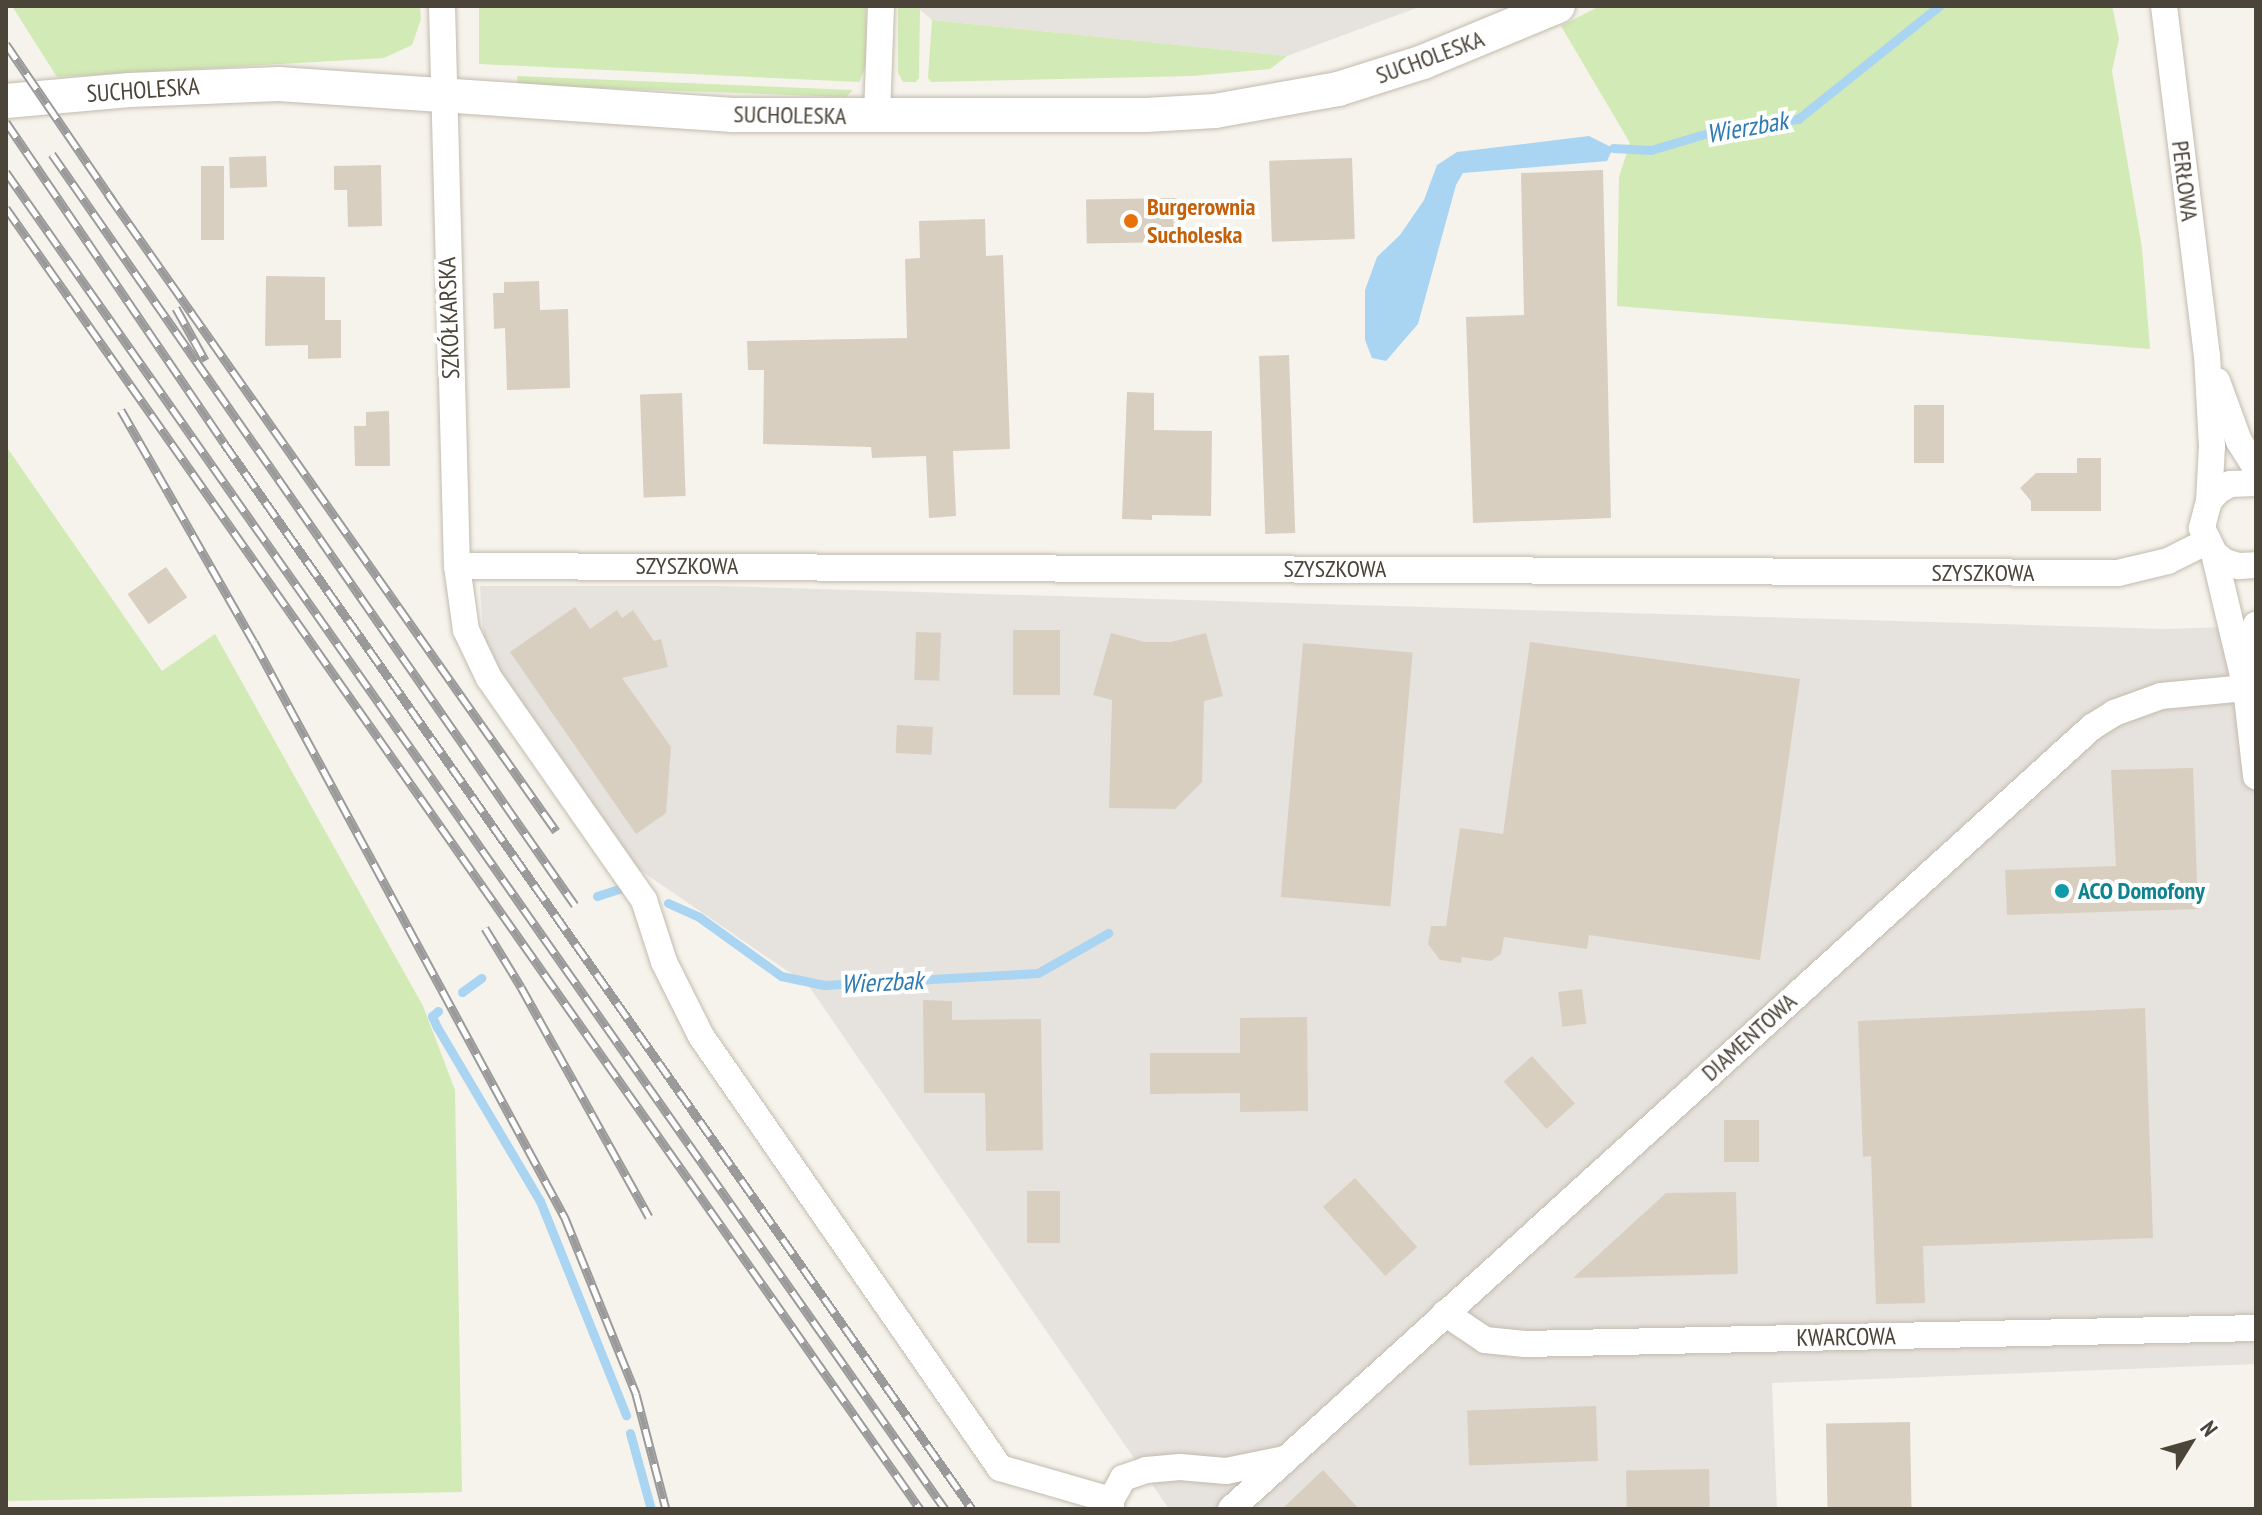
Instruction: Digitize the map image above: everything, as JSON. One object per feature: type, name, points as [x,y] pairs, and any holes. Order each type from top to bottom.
[{"type":"street","name":"SZKÓŁKARSKA","points":[[442,6],[457,566],[466,630],[489,678],[644,900],[664,962],[701,1036],[892,1317],[1000,1468],[1111,1504]]},
{"type":"street","points":[[877,115],[881,6]]},
{"type":"street","name":"SUCHOLESKA","points":[[6,101],[130,90],[279,84],[629,110],[877,115],[1146,115],[1280,102],[1338,89],[1423,62],[1558,6]]},
{"type":"street","name":"PERŁOWA","points":[[2164,6],[2207,355],[2212,446],[2209,501],[2202,528],[2210,548]]},
{"type":"street","name":"PERŁOWA","points":[[2207,355],[2239,441],[2256,468]]},
{"type":"street","points":[[2209,501],[2230,484],[2256,483]]},
{"type":"street","points":[[2210,548],[2239,566],[2256,565]]},
{"type":"street","points":[[2210,548],[2246,688],[2256,776]]},
{"type":"street","name":"SZYSZKOWA","points":[[457,566],[2118,573],[2210,548]]},
{"type":"street","points":[[2246,688],[2256,625]]},
{"type":"street","name":"DIAMENTOWA","points":[[1231,1509],[2092,727],[2114,713],[2161,696],[2246,688]]},
{"type":"street","name":"KWARCOWA","points":[[1445,1313],[1485,1340],[1525,1344],[2256,1328]]},
{"type":"street","points":[[1111,1504],[1123,1478],[1146,1470],[1180,1467],[1226,1471],[1288,1458]]},
{"type":"shaded area","points":[[916,6],[1422,6],[1287,56],[932,20]]},
{"type":"shaded area","points":[[480,586],[719,586],[2165,629],[2256,626],[2256,1364],[1772,1383],[1777,1509],[1169,1509],[808,985],[637,868],[484,649]]},
{"type":"green space","points":[[12,6],[420,6],[421,19],[412,45],[384,58],[57,77]]},
{"type":"green space","points":[[479,6],[866,6],[867,64],[859,82],[479,64]]},
{"type":"green space","points":[[898,6],[920,6],[919,78],[916,82],[903,82],[898,73]]},
{"type":"green space","points":[[1600,6],[2112,6],[2119,39],[2112,71],[2142,248],[2150,349],[1617,306],[1619,177],[1630,143],[1561,26]]},
{"type":"green space","points":[[932,20],[1287,56],[1270,69],[1192,76],[931,82],[928,78]]},
{"type":"green space","points":[[517,76],[853,90],[846,97],[518,85]]},
{"type":"green space","points":[[6,446],[162,671],[215,634],[423,1006],[455,1090],[462,1492],[6,1501]]},
{"type":"water","points":[[1589,136],[1613,148],[1607,161],[1463,173],[1456,185],[1418,324],[1386,361],[1372,358],[1365,340],[1365,290],[1377,257],[1400,235],[1424,200],[1437,165],[1457,152]]},
{"type":"building","points":[[266,156],[267,187],[230,188],[229,157]]},
{"type":"building","points":[[1352,158],[1355,239],[1272,242],[1269,161]]},
{"type":"building","points":[[381,165],[382,226],[348,227],[347,190],[334,190],[334,166]]},
{"type":"building","points":[[201,166],[224,166],[224,240],[201,240]]},
{"type":"building","points":[[1603,170],[1611,518],[1473,523],[1466,317],[1524,315],[1521,173]]},
{"type":"building","name":"Burgerownia Sucholeska","points":[[1175,198],[1176,242],[1087,244],[1086,200]]},
{"type":"building","points":[[985,219],[986,256],[1003,255],[1010,449],[953,451],[956,516],[929,518],[926,456],[872,458],[871,447],[763,444],[764,370],[748,370],[747,341],[907,338],[905,259],[920,258],[919,221]]},
{"type":"building","points":[[266,276],[325,277],[325,320],[341,320],[341,358],[308,359],[308,345],[265,346]]},
{"type":"building","points":[[539,281],[540,310],[568,309],[570,388],[507,390],[505,328],[494,329],[493,293],[504,293],[504,282]]},
{"type":"building","points":[[1289,355],[1295,533],[1265,534],[1259,356]]},
{"type":"building","points":[[1127,392],[1154,393],[1154,430],[1212,431],[1211,516],[1152,515],[1152,520],[1122,519]]},
{"type":"building","points":[[682,393],[686,496],[644,497],[640,394]]},
{"type":"building","points":[[1914,405],[1944,405],[1944,463],[1914,463]]},
{"type":"building","points":[[389,411],[390,466],[355,466],[354,426],[366,426],[366,412]]},
{"type":"building","points":[[2077,458],[2101,458],[2101,511],[2031,511],[2031,501],[2020,488],[2036,473],[2077,473]]},
{"type":"building","points":[[166,567],[187,597],[149,624],[127,594]]},
{"type":"building","points":[[575,607],[590,629],[617,610],[622,618],[633,610],[654,641],[661,639],[668,667],[622,678],[671,747],[666,813],[636,834],[510,652]]},
{"type":"building","points":[[1013,630],[1060,630],[1060,695],[1013,695]]},
{"type":"building","points":[[916,632],[941,633],[939,681],[914,680]]},
{"type":"building","points":[[1111,633],[1145,642],[1171,642],[1206,633],[1223,696],[1204,701],[1202,782],[1175,809],[1109,808],[1112,700],[1093,695]]},
{"type":"building","points":[[1530,642],[1800,679],[1760,960],[1589,935],[1587,949],[1504,937],[1501,954],[1491,961],[1462,957],[1461,963],[1440,960],[1428,944],[1431,926],[1446,926],[1460,828],[1503,834]]},
{"type":"building","points":[[1303,643],[1413,653],[1390,907],[1281,897]]},
{"type":"building","points":[[897,725],[933,727],[931,755],[896,753]]},
{"type":"building","points":[[2193,768],[2198,909],[2007,915],[2005,870],[2116,866],[2111,770]]},
{"type":"building","points":[[1582,989],[1586,1024],[1562,1027],[1558,992]]},
{"type":"building","points":[[923,1000],[952,1001],[952,1020],[1041,1019],[1043,1150],[986,1151],[985,1093],[924,1093]]},
{"type":"building","points":[[2145,1008],[2153,1238],[1923,1246],[1925,1303],[1876,1304],[1871,1156],[1863,1157],[1858,1021]]},
{"type":"building","points":[[1307,1017],[1308,1111],[1240,1112],[1240,1093],[1150,1094],[1150,1053],[1240,1053],[1240,1018]]},
{"type":"building","points":[[1532,1056],[1575,1104],[1547,1129],[1504,1081]]},
{"type":"building","points":[[1724,1120],[1759,1120],[1759,1162],[1724,1162]]},
{"type":"building","points":[[1355,1178],[1417,1247],[1385,1276],[1323,1207]]},
{"type":"building","points":[[1027,1191],[1060,1191],[1060,1243],[1027,1243]]},
{"type":"building","points":[[1736,1192],[1738,1274],[1573,1278],[1666,1193]]},
{"type":"building","points":[[1596,1406],[1598,1461],[1469,1465],[1467,1411]]},
{"type":"building","points":[[1910,1422],[1912,1509],[1828,1509],[1826,1423]]},
{"type":"building","points":[[1709,1469],[1710,1509],[1627,1509],[1626,1470]]},
{"type":"building","points":[[1323,1470],[1359,1509],[1282,1509]]},
{"type":"waterway","name":"Wierzbak","points":[[1613,148],[1651,150],[1725,128],[1798,119],[1939,6]]},
{"type":"waterway","name":"Wierzbak","points":[[597,896],[622,888]]},
{"type":"waterway","name":"Wierzbak","points":[[668,903],[699,917],[781,976],[824,985],[1038,973],[1108,933]]},
{"type":"waterway","name":"Wierzbak","points":[[462,992],[481,978]]},
{"type":"waterway","name":"Wierzbak","points":[[438,1011],[432,1016],[437,1027],[540,1201],[626,1415]]},
{"type":"waterway","name":"Wierzbak","points":[[630,1433],[651,1509]]},
{"type":"railway","points":[[6,44],[113,201]]},
{"type":"railway","points":[[6,122],[224,443],[972,1509]]},
{"type":"railway","points":[[52,154],[575,905]]},
{"type":"railway","points":[[6,172],[945,1509]]},
{"type":"railway","points":[[108,194],[556,831]]},
{"type":"railway","points":[[6,208],[920,1509]]},
{"type":"railway","points":[[176,308],[205,360]]},
{"type":"railway","points":[[121,410],[254,642],[565,1218],[636,1394],[666,1509]]},
{"type":"railway","points":[[485,928],[649,1217]]},
{"type":"place","name":"Burgerownia Sucholeska","points":[[1131,221]]},
{"type":"place","name":"ACO Domofony","points":[[2062,891]]}]
